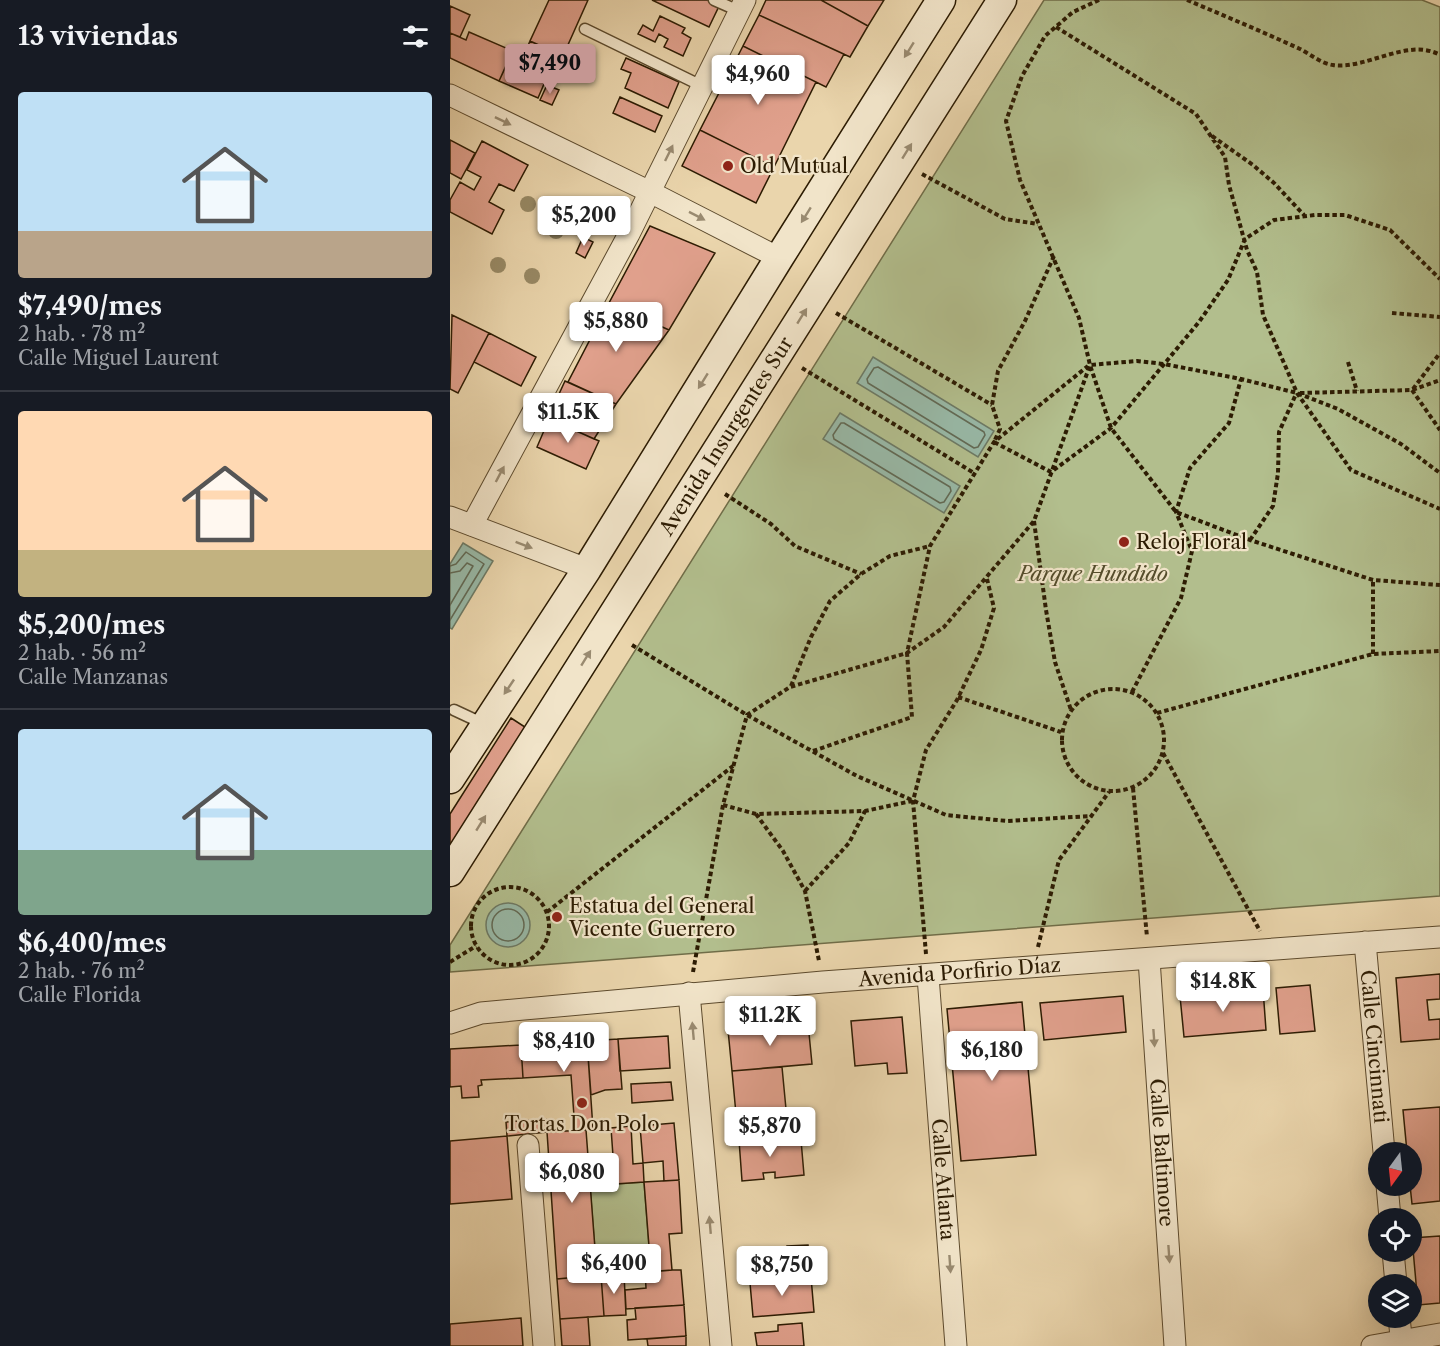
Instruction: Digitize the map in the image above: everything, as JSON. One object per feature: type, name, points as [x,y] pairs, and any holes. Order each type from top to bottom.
[{"type":"main road","points":[[450,779],[587,569],[941,0]]},
{"type":"main road","name":"Avenida Insurgentes Sur","points":[[450,872],[1002,0]]},
{"type":"street","points":[[472,525],[650,192],[742,6]]},
{"type":"street","points":[[450,95],[650,192],[779,258]]},
{"type":"street","points":[[450,517],[587,569]]},
{"type":"street","name":"Avenida Porfirio Díaz","points":[[450,1023],[481,1013],[689,993],[1440,937]]},
{"type":"street","name":"Calle Cincinnati","points":[[1365,942],[1383,1142]]},
{"type":"street","name":"Calle Baltimore","points":[[1149,959],[1175,1346]]},
{"type":"street","name":"Calle Atlanta","points":[[928,976],[956,1346]]},
{"type":"street","points":[[689,993],[720,1346]]},
{"type":"street","name":"Avenida Porfirio Díaz","points":[[450,1005],[481,1013]]},
{"type":"street","points":[[528,1145],[544,1346]]},
{"type":"street","points":[[1400,1328],[1401,1343]]},
{"type":"street","points":[[1372,1346],[1401,1343],[1440,1334]]},
{"type":"lane","points":[[714,0],[742,6]]},
{"type":"lane","points":[[585,29],[702,86]]},
{"type":"lane","points":[[454,710],[484,724]]},
{"type":"path","points":[[1099,0],[1073,12],[1045,36],[1022,76],[1006,121],[1020,180],[1079,318],[1090,364],[1111,428],[1176,512],[1192,551],[1181,598],[1132,692]]},
{"type":"path","points":[[1187,0],[1332,65],[1356,64],[1397,51],[1433,51],[1440,55]]},
{"type":"path","points":[[1056,27],[1196,114],[1225,157],[1229,185],[1257,272],[1263,315],[1296,393],[1351,470],[1440,509]]},
{"type":"path","points":[[1209,134],[1274,183],[1304,216]]},
{"type":"path","points":[[922,174],[1005,219],[1038,224]]},
{"type":"path","points":[[1051,472],[1111,428],[1199,322],[1228,280],[1245,239],[1274,220],[1304,216],[1345,215],[1390,230],[1440,279]]},
{"type":"path","points":[[813,752],[912,717],[907,653],[930,546],[1000,429],[992,405],[998,371],[1025,321],[1054,256]]},
{"type":"path","points":[[836,313],[992,405]]},
{"type":"path","points":[[1392,313],[1440,317]]},
{"type":"path","points":[[1412,390],[1440,353]]},
{"type":"path","points":[[994,442],[1090,364],[1137,361],[1241,379],[1296,393],[1338,410],[1401,444],[1440,473]]},
{"type":"path","points":[[1348,362],[1357,391]]},
{"type":"path","points":[[689,993],[723,806],[747,715],[790,687],[907,653],[944,627],[1034,521],[1090,364]]},
{"type":"path","points":[[802,368],[974,473]]},
{"type":"path","points":[[1176,512],[1190,468],[1230,423],[1241,379]]},
{"type":"path","points":[[1296,393],[1412,390],[1440,380]]},
{"type":"path","points":[[1412,390],[1440,430]]},
{"type":"path","points":[[1250,540],[1273,506],[1278,473],[1279,432],[1296,393]]},
{"type":"path","points":[[994,442],[1051,472]]},
{"type":"path","points":[[725,494],[771,524],[795,546],[861,574]]},
{"type":"path","points":[[1176,512],[1250,540],[1373,580],[1440,585]]},
{"type":"path","points":[[1034,521],[1055,662],[1071,710]]},
{"type":"path","points":[[790,687],[811,637],[830,601],[861,574],[890,556],[930,546]]},
{"type":"path","points":[[928,976],[913,801],[926,750],[958,697],[981,650],[994,608],[987,579]]},
{"type":"path","points":[[1373,580],[1373,654]]},
{"type":"path","points":[[632,645],[747,715],[857,776],[946,815],[1007,822],[1091,816]]},
{"type":"path","points":[[1157,713],[1373,654],[1440,651]]},
{"type":"path","points":[[1111,689],[1132,692],[1148,703],[1157,713],[1164,732],[1163,753],[1157,768],[1146,780],[1121,792],[1092,788],[1078,779],[1067,765],[1062,749],[1061,732],[1071,710],[1082,699],[1096,692],[1111,689]]},
{"type":"path","points":[[958,697],[1061,732]]},
{"type":"path","points":[[1163,753],[1270,950]]},
{"type":"path","points":[[547,912],[734,765]]},
{"type":"path","points":[[1133,788],[1149,959]]},
{"type":"path","points":[[1033,968],[1059,860],[1109,792]]},
{"type":"path","points":[[723,806],[756,814],[866,811],[913,801]]},
{"type":"path","points":[[805,891],[849,843],[866,811]]},
{"type":"path","points":[[756,814],[783,851],[805,891],[823,982]]},
{"type":"path","points":[[499,889],[522,889],[541,902],[547,912],[549,935],[537,955],[527,962],[504,965],[483,955],[476,946],[471,923],[474,912],[488,894],[499,889]]},
{"type":"path","points":[[450,962],[476,946]]},
{"type":"green space","name":"Parque Hundido","points":[[1044,0],[1422,0],[1440,7],[1440,896],[450,972],[450,945]]},
{"type":"green space","points":[[644,1182],[651,1272],[597,1275],[590,1186]]},
{"type":"water","points":[[873,357],[994,431],[978,457],[857,383]]},
{"type":"water","points":[[840,413],[960,486],[944,513],[823,439]]},
{"type":"water","points":[[463,543],[493,561],[452,629],[450,628],[450,564]]},
{"type":"water","points":[[508,903],[517,904],[524,909],[529,916],[529,934],[524,941],[517,946],[508,947],[499,946],[492,941],[487,934],[486,925],[487,916],[492,909],[499,904]]},
{"type":"building","points":[[549,0],[588,0],[563,56],[530,41]]},
{"type":"building","points":[[652,0],[722,0],[709,27]]},
{"type":"building","points":[[766,0],[821,0],[868,26],[850,57],[759,15]]},
{"type":"building","points":[[821,0],[884,0],[868,26]]},
{"type":"building","points":[[450,6],[470,15],[460,37],[450,33]]},
{"type":"building","points":[[759,15],[844,54],[826,87],[743,46]]},
{"type":"building","points":[[660,16],[685,28],[682,33],[691,38],[683,56],[664,47],[668,39],[659,34],[655,42],[638,34],[643,25],[653,31]]},
{"type":"building","points":[[469,32],[513,51],[499,81],[450,58],[450,33],[466,40]]},
{"type":"building","points":[[530,41],[552,51],[542,74],[520,64]]},
{"type":"building","points":[[743,46],[816,82],[774,167],[700,130]]},
{"type":"building","points":[[626,58],[679,82],[668,108],[625,88],[631,73],[621,69]]},
{"type":"building","points":[[509,59],[547,77],[538,98],[499,81]]},
{"type":"building","points":[[547,85],[559,90],[552,105],[540,100]]},
{"type":"building","points":[[620,97],[662,116],[655,132],[613,113]]},
{"type":"building","name":"Old Mutual","points":[[700,130],[774,167],[756,203],[682,166]]},
{"type":"building","points":[[450,140],[475,153],[461,179],[450,173]]},
{"type":"building","points":[[482,141],[528,165],[514,191],[499,184],[489,202],[504,210],[492,234],[450,212],[450,200],[460,182],[474,190],[481,177],[467,170]]},
{"type":"building","points":[[650,226],[715,253],[669,330],[609,303]]},
{"type":"building","points":[[583,237],[593,242],[585,258],[576,253]]},
{"type":"building","points":[[609,303],[669,330],[616,404],[568,382]]},
{"type":"building","points":[[452,315],[489,333],[458,393],[450,389]]},
{"type":"building","points":[[489,333],[536,357],[521,386],[474,362]]},
{"type":"building","points":[[565,381],[616,404],[594,439],[548,418]]},
{"type":"building","points":[[549,419],[599,441],[586,469],[537,447]]},
{"type":"building","points":[[511,718],[528,729],[450,852],[450,814]]},
{"type":"building","points":[[1440,974],[1440,999],[1427,1000],[1429,1020],[1440,1019],[1440,1039],[1401,1042],[1396,978]]},
{"type":"building","points":[[1310,985],[1315,1031],[1280,1034],[1276,988]]},
{"type":"building","points":[[1263,989],[1266,1030],[1184,1037],[1180,996]]},
{"type":"building","points":[[1123,996],[1126,1032],[1044,1040],[1040,1003]]},
{"type":"building","points":[[1022,1002],[1036,1155],[961,1161],[947,1009]]},
{"type":"building","points":[[902,1017],[907,1073],[888,1074],[887,1063],[855,1066],[851,1021]]},
{"type":"building","points":[[808,1023],[812,1064],[732,1071],[728,1030]]},
{"type":"building","points":[[668,1036],[670,1068],[620,1071],[618,1039]]},
{"type":"building","points":[[618,1039],[622,1089],[605,1090],[591,1095],[587,1041]]},
{"type":"building","name":"Tortas Don Polo","points":[[587,1041],[593,1129],[575,1130],[571,1075],[523,1078],[521,1045]]},
{"type":"building","points":[[521,1045],[523,1078],[481,1080],[482,1085],[478,1086],[479,1097],[462,1098],[461,1086],[450,1087],[450,1049]]},
{"type":"building","points":[[782,1067],[786,1109],[736,1114],[732,1071]]},
{"type":"building","points":[[671,1082],[673,1100],[632,1103],[631,1084]]},
{"type":"building","points":[[1440,1107],[1440,1201],[1412,1204],[1411,1196],[1422,1196],[1422,1142],[1406,1142],[1403,1110]]},
{"type":"building","points":[[546,1119],[547,1132],[507,1136],[506,1122]]},
{"type":"building","points":[[674,1123],[679,1180],[664,1181],[663,1161],[643,1163],[640,1126]]},
{"type":"building","points":[[631,1126],[633,1164],[643,1163],[644,1182],[615,1184],[611,1128]]},
{"type":"building","points":[[586,1130],[597,1275],[557,1279],[547,1132]]},
{"type":"building","points":[[507,1136],[512,1199],[450,1204],[450,1141]]},
{"type":"building","points":[[772,1137],[773,1142],[801,1140],[804,1175],[775,1178],[775,1172],[763,1173],[764,1179],[742,1181],[739,1140]]},
{"type":"building","points":[[679,1180],[682,1233],[669,1234],[672,1270],[651,1272],[644,1182]]},
{"type":"building","points":[[1440,1236],[1440,1303],[1422,1305],[1422,1274],[1415,1274],[1414,1262],[1422,1262],[1422,1237]]},
{"type":"building","points":[[808,1245],[811,1277],[763,1282],[760,1249],[778,1247],[778,1256],[788,1256],[787,1246]]},
{"type":"building","points":[[681,1270],[684,1305],[626,1309],[625,1290],[646,1288],[645,1272]]},
{"type":"building","points":[[624,1274],[626,1315],[604,1316],[601,1275]]},
{"type":"building","points":[[601,1275],[604,1316],[560,1319],[557,1279]]},
{"type":"building","points":[[811,1277],[814,1312],[753,1317],[750,1283]]},
{"type":"building","points":[[684,1305],[686,1336],[628,1340],[627,1320],[636,1319],[635,1308]]},
{"type":"building","points":[[588,1317],[590,1346],[562,1346],[560,1319]]},
{"type":"building","points":[[521,1318],[523,1346],[450,1346],[450,1324]]},
{"type":"building","points":[[802,1323],[804,1346],[757,1346],[755,1333],[778,1331],[778,1325]]},
{"type":"building","points":[[686,1336],[686,1346],[648,1346],[647,1339]]},
{"type":"place","name":"Old Mutual","points":[[728,166]]},
{"type":"place","name":"Reloj Floral","points":[[1124,542]]},
{"type":"place","name":"Estatua del General Vicente Guerrero","points":[[557,917]]},
{"type":"place","name":"Tortas Don Polo","points":[[582,1103]]}]
